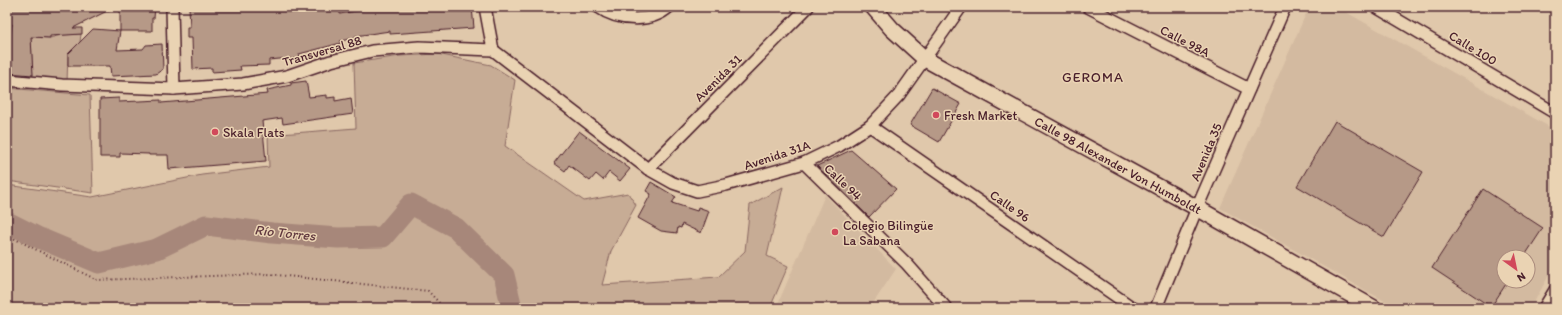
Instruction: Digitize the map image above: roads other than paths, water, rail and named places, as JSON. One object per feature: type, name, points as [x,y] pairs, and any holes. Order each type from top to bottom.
[{"type":"street","points":[[172,7],[174,89]]},
{"type":"street","points":[[485,7],[493,50],[648,169]]},
{"type":"street","points":[[598,7],[613,15],[627,18],[647,18],[664,12],[669,7]]},
{"type":"street","name":"Avenida 31","points":[[648,169],[808,7]]},
{"type":"street","name":"Calle 98 Alexander Von Humboldt","points":[[873,7],[892,29],[925,59],[1197,208],[1374,308]]},
{"type":"street","name":"Avenida 31A","points":[[648,169],[673,183],[697,190],[726,185],[804,163],[840,146],[870,126],[899,96],[961,7]]},
{"type":"street","name":"Calle 98A","points":[[1088,7],[1248,89]]},
{"type":"street","name":"Avenida 35","points":[[1156,308],[1197,208],[1284,7]]},
{"type":"street","name":"Calle 100","points":[[1376,7],[1555,113]]},
{"type":"street","name":"Transversal 88","points":[[7,80],[62,85],[174,89],[243,84],[287,76],[331,61],[372,51],[419,47],[493,50]]},
{"type":"street","name":"Calle 96","points":[[870,126],[1133,308]]},
{"type":"street","name":"Calle 94","points":[[804,163],[906,264],[946,308]]},
{"type":"street","points":[[1544,308],[1555,290]]},
{"type":"waterway","name":"Río Torres","points":[[7,222],[37,237],[99,263],[157,249],[206,225],[272,233],[338,238],[383,237],[411,204],[456,228],[504,275],[512,308]]},
{"type":"place","name":"Fresh Market","points":[[936,115]]},
{"type":"place","name":"Skala Flats","points":[[215,132]]},
{"type":"place","name":"Colegio Bilingüe La Sabana","points":[[835,232]]},
{"type":"district","name":"GEROMA","points":[[1093,77]]}]
